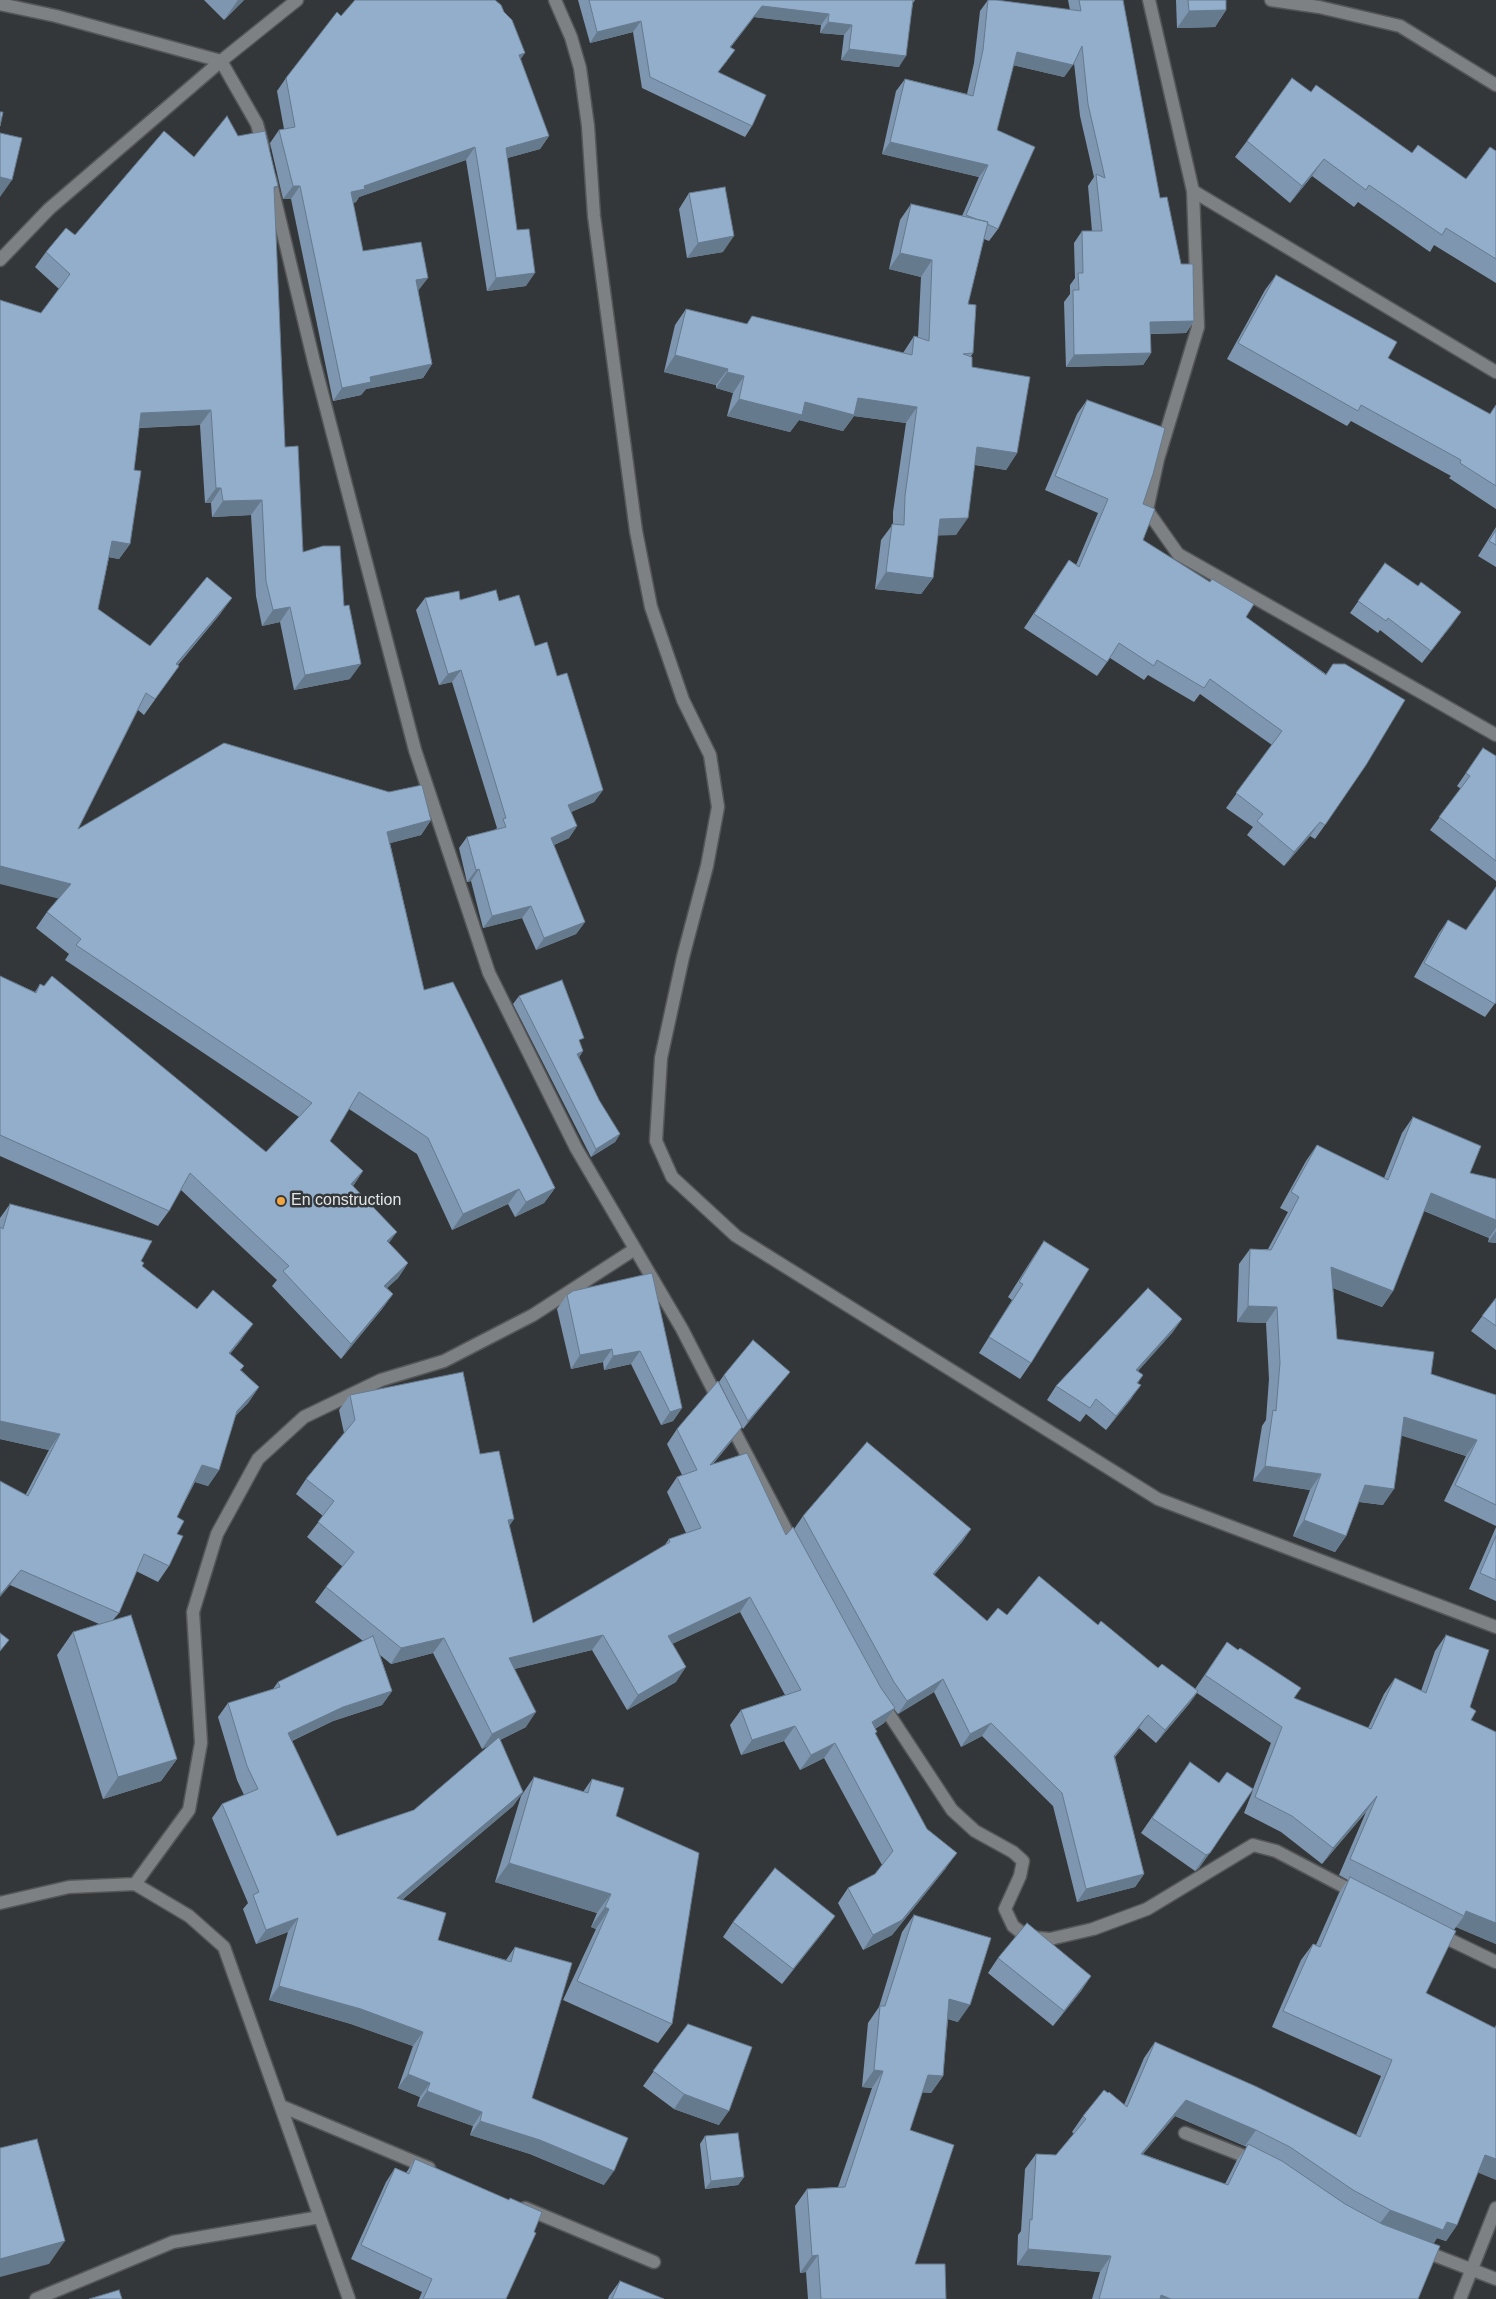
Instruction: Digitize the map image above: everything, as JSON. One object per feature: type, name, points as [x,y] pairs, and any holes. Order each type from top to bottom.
[{"type":"street","points":[[0,260],[49,209],[221,61],[298,0]]},
{"type":"street","points":[[555,0],[571,37],[580,68],[588,126],[594,216],[636,531],[651,607],[683,700],[710,756],[718,807],[661,1058],[656,1141],[672,1177],[736,1236],[1158,1499],[1496,1627]]},
{"type":"street","points":[[1150,0],[1193,191],[1198,327],[1158,459],[1147,510],[1178,554],[1496,735]]},
{"type":"street","points":[[1270,0],[1319,7],[1400,26],[1496,84]]},
{"type":"street","points":[[0,4],[56,16],[221,61],[257,124],[314,362],[415,750],[489,973],[576,1148],[682,1328],[799,1554]]},
{"type":"street","points":[[1193,191],[1496,372]]},
{"type":"street","points":[[135,1884],[189,1810],[201,1743],[193,1612],[217,1534],[258,1460],[304,1417],[381,1380],[444,1361],[533,1315],[635,1249]]},
{"type":"street","points":[[874,1690],[952,1810],[975,1831],[1013,1852],[1023,1861],[1020,1876],[1005,1909],[1013,1926],[1027,1936],[1050,1939],[1093,1929],[1147,1909],[1253,1845],[1276,1851],[1368,1899]]},
{"type":"street","points":[[0,1903],[69,1887],[135,1884],[189,1916],[224,1947],[349,2299]]},
{"type":"street","points":[[1427,1929],[1496,1962]]},
{"type":"street","points":[[281,2106],[445,2174]]},
{"type":"street","points":[[1185,2133],[1241,2153],[1267,2166]]},
{"type":"street","points":[[518,2205],[654,2262]]},
{"type":"street","points":[[1460,2299],[1496,2208]]},
{"type":"street","points":[[36,2299],[173,2242],[320,2217]]},
{"type":"street","points":[[1410,2246],[1496,2280]]},
{"type":"building","points":[[355,0],[495,0],[512,20],[525,53],[519,55],[549,136],[506,148],[517,230],[529,229],[535,273],[496,278],[475,147],[364,186],[365,189],[351,192],[363,251],[421,242],[428,278],[416,280],[432,364],[370,377],[371,382],[342,388],[300,186],[293,186],[279,130],[295,127],[286,78],[337,12],[341,16]]},
{"type":"building","points":[[589,0],[913,0],[906,56],[849,49],[852,25],[828,22],[829,14],[762,6],[730,47],[735,50],[718,72],[766,95],[752,126],[650,77],[641,21],[597,32]]},
{"type":"building","points":[[988,0],[1081,11],[1079,0],[1123,0],[1160,198],[1167,197],[1181,264],[1193,264],[1194,321],[1150,322],[1151,353],[1074,355],[1073,290],[1079,290],[1078,273],[1083,273],[1082,231],[1102,231],[1096,174],[1105,178],[1088,104],[1082,46],[1073,65],[1017,52],[997,130],[1035,147],[998,229],[987,224],[988,222],[966,215],[988,165],[890,142],[905,79],[973,96],[983,50]]},
{"type":"building","points":[[1188,0],[1226,0],[1226,10],[1189,11]]},
{"type":"building","points":[[1292,78],[1311,92],[1316,85],[1412,153],[1418,145],[1466,179],[1490,147],[1496,151],[1496,259],[1446,228],[1442,235],[1369,185],[1366,190],[1324,159],[1302,186],[1247,141]]},
{"type":"building","points":[[0,112],[3,112],[0,126]]},
{"type":"building","points":[[227,116],[238,136],[265,131],[278,186],[274,187],[285,447],[298,446],[303,552],[323,546],[340,546],[344,606],[349,605],[361,664],[305,675],[290,607],[273,610],[266,581],[262,500],[223,501],[221,488],[216,488],[211,410],[141,413],[134,470],[141,471],[130,544],[112,541],[98,609],[150,646],[207,577],[232,598],[176,664],[179,666],[155,699],[146,693],[78,829],[224,743],[389,792],[422,785],[431,820],[387,832],[424,990],[453,982],[555,1188],[526,1202],[519,1189],[463,1214],[428,1138],[359,1092],[330,1141],[363,1171],[351,1184],[397,1232],[387,1241],[408,1263],[384,1286],[393,1294],[351,1344],[283,1271],[289,1266],[190,1173],[169,1211],[0,1135],[0,976],[36,993],[40,984],[44,986],[52,976],[266,1152],[312,1103],[76,945],[81,939],[47,912],[71,884],[0,866],[0,300],[41,313],[70,274],[46,252],[66,228],[75,235],[164,131],[194,157]]},
{"type":"building","points":[[0,133],[22,138],[12,180],[0,177]]},
{"type":"building","points":[[725,187],[734,236],[698,243],[689,193]]},
{"type":"building","points":[[911,204],[988,222],[968,304],[976,305],[973,353],[963,354],[972,357],[972,367],[1030,377],[1017,453],[977,447],[968,518],[940,519],[933,578],[886,572],[892,524],[904,525],[905,496],[917,407],[858,398],[854,415],[805,402],[802,415],[739,399],[744,376],[727,372],[728,369],[675,355],[686,309],[747,324],[752,316],[912,355],[914,336],[929,341],[932,260],[900,253]]},
{"type":"building","points":[[1276,275],[1397,342],[1388,358],[1490,414],[1496,405],[1496,486],[1460,463],[1461,460],[1361,405],[1358,411],[1238,343]]},
{"type":"building","points":[[1087,400],[1165,428],[1143,504],[1155,509],[1143,540],[1210,582],[1212,579],[1254,604],[1246,617],[1326,675],[1333,664],[1345,664],[1405,700],[1366,765],[1325,825],[1320,822],[1294,852],[1257,821],[1263,814],[1236,793],[1282,731],[1210,679],[1204,688],[1157,660],[1154,666],[1119,643],[1107,662],[1034,614],[1069,560],[1079,567],[1108,499],[1055,476]]},
{"type":"building","points":[[1496,530],[1496,545],[1489,541]]},
{"type":"building","points":[[1385,563],[1418,586],[1421,582],[1461,612],[1431,651],[1388,618],[1386,621],[1358,601]]},
{"type":"building","points":[[496,590],[499,601],[519,595],[535,646],[547,642],[557,676],[567,673],[603,790],[568,805],[577,826],[551,838],[585,922],[544,938],[531,906],[492,916],[479,869],[476,870],[467,837],[506,827],[503,819],[506,818],[461,670],[448,674],[425,598],[459,591],[460,600]]},
{"type":"building","points":[[1483,748],[1496,756],[1496,861],[1439,817],[1470,776],[1466,773]]},
{"type":"building","points":[[1496,887],[1495,1004],[1424,963],[1448,920],[1466,930]]},
{"type":"building","points":[[562,980],[584,1038],[579,1040],[583,1051],[577,1054],[599,1100],[620,1134],[596,1149],[519,996]]},
{"type":"building","points":[[1413,1117],[1481,1146],[1470,1173],[1496,1179],[1496,1220],[1431,1193],[1393,1291],[1331,1267],[1337,1339],[1434,1352],[1431,1374],[1496,1395],[1496,1505],[1455,1485],[1477,1440],[1404,1417],[1394,1489],[1365,1485],[1346,1536],[1304,1520],[1321,1474],[1265,1466],[1273,1410],[1276,1411],[1280,1363],[1277,1307],[1248,1306],[1250,1249],[1271,1250],[1299,1197],[1291,1192],[1317,1145],[1388,1180]]},
{"type":"building","points":[[10,1204],[152,1241],[141,1261],[144,1263],[142,1266],[197,1309],[213,1290],[253,1324],[229,1353],[244,1366],[240,1370],[259,1387],[237,1411],[219,1470],[202,1465],[177,1517],[184,1521],[177,1534],[183,1536],[169,1566],[144,1554],[119,1613],[21,1570],[0,1595],[0,1481],[28,1496],[60,1434],[0,1421],[0,1227],[3,1229]]},
{"type":"building","points":[[1044,1241],[1089,1269],[1031,1363],[989,1337],[1023,1284],[1019,1282]]},
{"type":"building","points":[[652,1273],[682,1408],[670,1412],[640,1351],[613,1356],[612,1349],[580,1355],[567,1295],[573,1291]]},
{"type":"building","points":[[1148,1288],[1182,1319],[1136,1370],[1143,1375],[1137,1383],[1141,1385],[1116,1416],[1096,1399],[1090,1408],[1056,1386]]},
{"type":"building","points":[[1496,1298],[1496,1326],[1482,1316]]},
{"type":"building","points":[[753,1340],[790,1372],[748,1421],[724,1375]]},
{"type":"building","points":[[463,1372],[480,1454],[499,1451],[514,1519],[508,1520],[533,1623],[670,1542],[669,1539],[701,1528],[677,1477],[697,1470],[677,1429],[718,1381],[742,1427],[710,1465],[747,1453],[786,1535],[793,1527],[881,1688],[895,1708],[872,1722],[877,1732],[875,1733],[927,1829],[957,1853],[902,1920],[873,1935],[848,1888],[875,1874],[893,1851],[835,1743],[811,1755],[795,1726],[752,1740],[741,1710],[801,1690],[750,1597],[668,1636],[686,1667],[638,1695],[603,1635],[509,1658],[536,1712],[492,1734],[444,1638],[401,1648],[326,1587],[354,1552],[318,1522],[334,1501],[306,1479],[355,1420],[350,1395]]},
{"type":"building","points":[[867,1442],[971,1529],[933,1574],[987,1621],[998,1608],[1007,1615],[1039,1576],[1098,1625],[1101,1621],[1158,1668],[1162,1664],[1198,1691],[1165,1730],[1148,1715],[1114,1756],[1144,1874],[1086,1889],[1062,1793],[991,1723],[970,1734],[943,1679],[907,1701],[894,1682],[803,1516]]},
{"type":"building","points":[[1496,1536],[1496,1580],[1480,1573]]},
{"type":"building","points":[[131,1615],[177,1759],[118,1777],[73,1632]]},
{"type":"building","points":[[0,1633],[9,1640],[0,1651]]},
{"type":"building","points":[[1446,1635],[1489,1650],[1470,1707],[1476,1711],[1471,1720],[1496,1732],[1496,1923],[1466,1911],[1464,1916],[1350,1859],[1377,1796],[1333,1848],[1292,1816],[1255,1797],[1282,1727],[1205,1675],[1227,1642],[1238,1650],[1240,1648],[1301,1688],[1294,1698],[1371,1729],[1395,1678],[1426,1693]]},
{"type":"building","points":[[373,1636],[392,1691],[343,1707],[288,1733],[337,1836],[414,1810],[499,1737],[523,1792],[397,1898],[446,1913],[438,1940],[511,1962],[515,1947],[572,1963],[532,2098],[628,2138],[614,2171],[540,2140],[480,2121],[482,2112],[427,2091],[430,2083],[408,2074],[423,2032],[361,2009],[279,1986],[298,1918],[266,1930],[253,1895],[259,1892],[222,1804],[258,1789],[247,1766],[228,1703],[280,1687],[278,1682]]},
{"type":"building","points":[[1190,1762],[1219,1783],[1227,1772],[1253,1789],[1210,1853],[1206,1855],[1152,1818]]},
{"type":"building","points":[[534,1777],[588,1793],[592,1779],[624,1788],[616,1816],[699,1853],[672,2024],[577,1981],[609,1909],[605,1907],[611,1894],[509,1863]]},
{"type":"building","points":[[775,1868],[835,1916],[793,1969],[733,1922]]},
{"type":"building","points":[[1350,1877],[1456,1931],[1426,1993],[1495,2028],[1496,2026],[1496,2159],[1485,2155],[1457,2225],[1447,2222],[1443,2230],[1390,2210],[1353,2190],[1290,2147],[1186,2100],[1141,2154],[1228,2185],[1248,2144],[1282,2161],[1345,2204],[1382,2224],[1440,2246],[1418,2299],[1171,2299],[1161,2295],[1160,2299],[1099,2299],[1111,2256],[1028,2249],[1030,2219],[1032,2220],[1036,2154],[1056,2155],[1086,2119],[1083,2116],[1104,2090],[1127,2107],[1155,2042],[1255,2086],[1360,2137],[1392,2060],[1283,2011],[1313,1944],[1320,1947]]},
{"type":"building","points":[[914,1915],[991,1938],[970,2005],[949,1999],[943,2076],[928,2075],[910,2130],[954,2145],[915,2264],[945,2264],[946,2299],[821,2299],[818,2255],[812,2256],[807,2189],[845,2187],[883,2071],[874,2070],[880,2006],[885,2006]]},
{"type":"building","points":[[1027,1923],[1091,1976],[1064,2011],[998,1958]]},
{"type":"building","points":[[688,2024],[752,2047],[729,2111],[684,2094],[653,2071]]},
{"type":"building","points":[[738,2133],[744,2177],[711,2181],[705,2136]]},
{"type":"building","points":[[37,2139],[65,2241],[0,2259],[0,2148]]},
{"type":"building","points":[[415,2159],[509,2200],[510,2198],[542,2212],[534,2232],[536,2233],[506,2299],[423,2299],[432,2279],[361,2245],[395,2168],[409,2174]]},
{"type":"building","points":[[620,2281],[664,2299],[612,2299]]},
{"type":"building","points":[[119,2290],[122,2299],[89,2299]]},
{"type":"place","name":"En construction","points":[[281,1201]]}]
